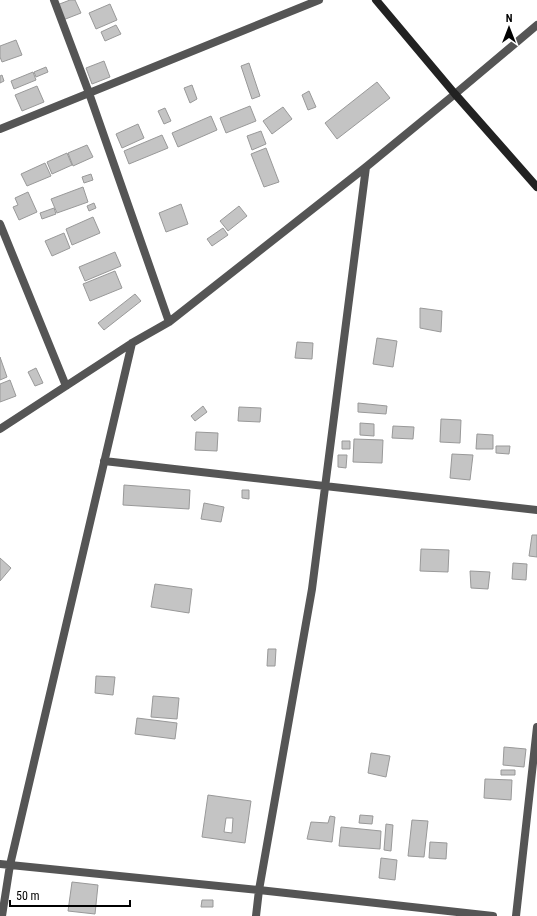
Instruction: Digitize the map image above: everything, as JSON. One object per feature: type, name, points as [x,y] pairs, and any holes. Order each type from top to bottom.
[{"type":"street","points":[[54,0],[89,93],[169,322]]},
{"type":"street","points":[[0,129],[319,0]]},
{"type":"street","points":[[376,0],[455,94],[537,187]]},
{"type":"street","points":[[0,429],[132,343],[169,322],[366,167],[537,25]]},
{"type":"street","points":[[256,916],[259,890],[312,589],[366,167]]},
{"type":"street","points":[[0,224],[66,386]]},
{"type":"street","points":[[2,916],[10,865],[132,343]]},
{"type":"street","points":[[0,425],[12,421]]},
{"type":"street","points":[[104,461],[537,510]]},
{"type":"street","points":[[516,916],[537,727]]},
{"type":"street","points":[[0,864],[259,890],[493,916]]},
{"type":"building","points":[[70,0],[75,0],[81,13],[63,20],[57,5]]},
{"type":"building","points":[[110,4],[117,20],[96,29],[89,13]]},
{"type":"building","points":[[116,25],[121,34],[105,41],[101,32]]},
{"type":"building","points":[[16,40],[22,55],[2,62],[0,57],[0,46]]},
{"type":"building","points":[[104,61],[110,77],[92,84],[86,68]]},
{"type":"building","points":[[249,63],[260,96],[252,99],[241,66]]},
{"type":"building","points":[[46,67],[48,72],[36,77],[34,72]]},
{"type":"building","points":[[33,72],[36,80],[14,89],[11,81]]},
{"type":"building","points":[[2,75],[4,81],[0,83],[0,76]]},
{"type":"building","points":[[377,82],[390,98],[337,139],[325,123]]},
{"type":"building","points":[[192,85],[197,99],[190,103],[184,88]]},
{"type":"building","points":[[37,86],[44,102],[22,111],[15,95]]},
{"type":"building","points":[[309,91],[316,107],[308,110],[302,95]]},
{"type":"building","points":[[250,106],[256,121],[226,133],[220,118]]},
{"type":"building","points":[[283,107],[292,119],[272,134],[263,121]]},
{"type":"building","points":[[165,108],[171,121],[164,124],[158,111]]},
{"type":"building","points":[[211,116],[217,130],[178,147],[172,133]]},
{"type":"building","points":[[138,124],[144,138],[122,148],[116,134]]},
{"type":"building","points":[[261,131],[266,144],[252,150],[247,136]]},
{"type":"building","points":[[162,135],[168,148],[129,164],[124,151]]},
{"type":"building","points":[[87,145],[93,157],[73,166],[68,153]]},
{"type":"building","points":[[266,148],[279,182],[264,187],[251,154]]},
{"type":"building","points":[[67,153],[72,165],[52,174],[47,162]]},
{"type":"building","points":[[45,163],[51,176],[27,186],[21,174]]},
{"type":"building","points":[[91,174],[93,180],[84,183],[82,177]]},
{"type":"building","points":[[83,187],[88,202],[57,213],[51,199]]},
{"type":"building","points":[[28,192],[37,212],[19,220],[13,207],[18,205],[15,198]]},
{"type":"building","points":[[94,203],[96,208],[89,211],[87,206]]},
{"type":"building","points":[[181,204],[188,224],[166,232],[159,213]]},
{"type":"building","points":[[239,206],[247,216],[228,231],[220,221]]},
{"type":"building","points":[[54,208],[56,214],[42,219],[40,213]]},
{"type":"building","points":[[93,217],[100,233],[72,245],[66,229]]},
{"type":"building","points":[[223,228],[228,235],[212,246],[207,239]]},
{"type":"building","points":[[64,233],[70,248],[52,256],[45,241]]},
{"type":"building","points":[[115,252],[121,266],[85,281],[79,267]]},
{"type":"building","points":[[115,271],[122,288],[90,301],[83,284]]},
{"type":"building","points":[[135,294],[141,301],[104,330],[98,323]]},
{"type":"building","points":[[420,308],[442,311],[441,332],[420,328]]},
{"type":"building","points":[[377,338],[397,341],[393,367],[373,364]]},
{"type":"building","points":[[297,342],[313,343],[312,359],[295,358]]},
{"type":"building","points":[[0,357],[7,377],[0,380]]},
{"type":"building","points":[[36,368],[43,383],[35,386],[28,372]]},
{"type":"building","points":[[10,380],[16,396],[0,402],[0,384]]},
{"type":"building","points":[[358,403],[387,406],[386,414],[358,412]]},
{"type":"building","points":[[203,406],[207,412],[195,421],[191,416]]},
{"type":"building","points":[[239,407],[261,408],[260,422],[238,421]]},
{"type":"building","points":[[441,419],[461,420],[460,443],[440,442]]},
{"type":"building","points":[[360,423],[374,424],[374,436],[360,435]]},
{"type":"building","points":[[393,426],[414,427],[413,439],[392,438]]},
{"type":"building","points":[[196,432],[218,433],[217,451],[195,450]]},
{"type":"building","points":[[477,434],[493,435],[493,449],[476,449]]},
{"type":"building","points":[[354,439],[383,440],[382,463],[353,462]]},
{"type":"building","points":[[342,441],[350,441],[350,449],[342,449]]},
{"type":"building","points":[[496,446],[510,446],[509,454],[496,453]]},
{"type":"building","points":[[452,454],[473,455],[470,480],[450,478]]},
{"type":"building","points":[[338,455],[347,455],[346,468],[338,467]]},
{"type":"building","points":[[124,485],[190,490],[189,509],[123,505]]},
{"type":"building","points":[[242,490],[249,490],[249,499],[242,498]]},
{"type":"building","points":[[204,503],[224,507],[221,522],[201,519]]},
{"type":"building","points":[[532,535],[537,535],[537,557],[529,556]]},
{"type":"building","points":[[421,549],[449,550],[448,572],[420,571]]},
{"type":"building","points":[[0,558],[11,568],[0,581]]},
{"type":"building","points":[[513,563],[527,564],[526,580],[512,579]]},
{"type":"building","points":[[470,571],[490,572],[488,589],[471,588]]},
{"type":"building","points":[[155,584],[192,589],[189,613],[151,607]]},
{"type":"building","points":[[268,649],[276,649],[275,666],[267,666]]},
{"type":"building","points":[[96,676],[115,677],[113,695],[95,693]]},
{"type":"building","points":[[153,696],[179,698],[177,719],[151,717]]},
{"type":"building","points":[[137,718],[177,723],[175,739],[135,734]]},
{"type":"building","points":[[504,747],[526,749],[524,767],[503,765]]},
{"type":"building","points":[[371,753],[390,756],[386,777],[368,773]]},
{"type":"building","points":[[501,770],[515,770],[515,775],[501,775]]},
{"type":"building","points":[[485,779],[512,780],[511,800],[484,798]]},
{"type":"building","points":[[208,795],[251,801],[245,843],[202,837]],"holes":[[[226,818],[233,818],[232,833],[224,832]]]},
{"type":"building","points":[[360,815],[373,816],[372,824],[359,823]]},
{"type":"building","points":[[330,816],[335,817],[332,842],[307,839],[311,822],[328,823]]},
{"type":"building","points":[[412,820],[428,821],[424,857],[408,856]]},
{"type":"building","points":[[386,824],[393,825],[391,851],[384,850]]},
{"type":"building","points":[[341,827],[381,831],[380,849],[339,846]]},
{"type":"building","points":[[430,842],[447,843],[446,859],[429,858]]},
{"type":"building","points":[[381,858],[397,860],[395,880],[379,878]]},
{"type":"building","points":[[72,882],[98,885],[95,914],[68,911]]},
{"type":"building","points":[[202,900],[213,900],[213,907],[201,907]]}]
